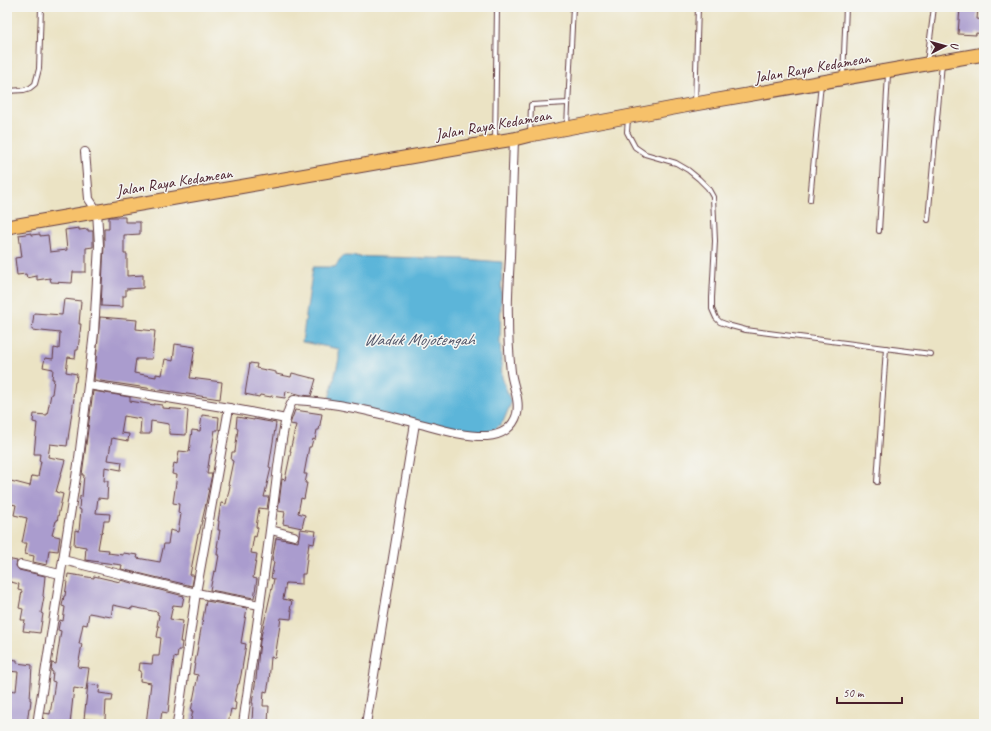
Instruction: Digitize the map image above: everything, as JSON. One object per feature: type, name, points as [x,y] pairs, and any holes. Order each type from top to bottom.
[{"type":"highway","name":"Jalan Raya Kedamean","points":[[7,227],[514,139],[695,104],[984,54]]},
{"type":"street","points":[[243,724],[271,530],[280,452],[286,418],[292,402],[294,400],[315,401],[345,406],[441,431],[475,436],[488,436],[505,431],[512,424],[516,415],[518,404],[511,373],[507,316],[514,139]]},
{"type":"street","points":[[37,724],[63,560],[94,332],[98,245],[97,211],[89,199],[85,152]]},
{"type":"street","points":[[88,385],[286,418]]},
{"type":"street","points":[[177,724],[196,593],[229,408]]},
{"type":"street","points":[[366,724],[415,423]]},
{"type":"street","points":[[271,530],[294,536]]},
{"type":"street","points":[[63,560],[196,593],[260,605]]},
{"type":"street","points":[[21,565],[60,574]]},
{"type":"lane","points":[[7,91],[24,90],[35,84],[38,69],[41,7]]},
{"type":"lane","points":[[494,142],[497,7]]},
{"type":"lane","points":[[567,128],[573,7]]},
{"type":"lane","points":[[695,104],[698,7]]},
{"type":"lane","points":[[843,79],[846,7]]},
{"type":"lane","points":[[927,64],[934,7]]},
{"type":"lane","points":[[928,220],[942,62]]},
{"type":"lane","points":[[878,231],[888,71]]},
{"type":"lane","points":[[810,200],[821,83]]},
{"type":"lane","points":[[530,135],[531,105],[568,103]]},
{"type":"lane","points":[[628,117],[628,132],[636,147],[646,154],[676,163],[688,170],[708,188],[713,197],[716,241],[712,309],[716,318],[720,322],[746,330],[931,354]]},
{"type":"lane","points":[[877,482],[886,348]]},
{"type":"water","name":"Waduk Mojotengah","points":[[343,256],[464,259],[502,262],[500,341],[502,377],[511,403],[503,422],[488,436],[328,403],[339,359],[339,349],[302,342],[313,267],[335,267]]},
{"type":"building","points":[[960,7],[978,7],[977,19],[984,20],[984,34],[958,34]]},
{"type":"building","points":[[109,217],[125,217],[125,222],[140,222],[140,234],[124,235],[124,254],[127,254],[127,276],[143,275],[143,288],[126,289],[126,296],[123,296],[123,307],[101,306],[104,229],[109,229]]},
{"type":"building","points":[[79,228],[79,230],[88,229],[88,231],[93,231],[93,247],[86,248],[86,272],[73,272],[72,283],[51,282],[50,278],[37,280],[37,276],[27,278],[26,274],[17,275],[15,258],[22,257],[19,235],[31,233],[31,235],[48,235],[50,252],[67,250],[65,230]]},
{"type":"building","points":[[64,299],[81,301],[79,324],[81,324],[78,350],[76,350],[75,358],[68,357],[66,372],[77,374],[67,446],[50,444],[48,457],[65,460],[56,492],[63,494],[57,521],[52,535],[60,537],[58,551],[49,550],[47,565],[33,562],[34,556],[25,554],[27,543],[22,543],[27,518],[14,515],[16,505],[7,503],[7,480],[30,486],[32,476],[38,477],[41,461],[39,461],[40,454],[34,454],[37,423],[33,422],[34,414],[47,415],[54,379],[52,379],[53,369],[43,367],[45,358],[53,359],[54,348],[59,349],[60,333],[32,330],[34,313],[62,315]]},
{"type":"building","points":[[100,317],[137,320],[136,329],[155,331],[152,359],[136,359],[134,373],[156,377],[156,374],[162,375],[165,359],[173,361],[175,344],[195,347],[190,378],[222,382],[220,399],[94,380]]},
{"type":"building","points":[[250,363],[257,364],[256,368],[276,372],[276,374],[291,377],[292,373],[316,379],[311,396],[286,391],[285,398],[260,395],[259,397],[245,394]]},
{"type":"building","points":[[93,391],[130,397],[130,401],[162,405],[162,408],[188,410],[186,435],[169,434],[169,424],[151,421],[150,434],[140,434],[141,419],[124,416],[121,433],[129,434],[128,441],[112,438],[108,460],[122,462],[121,470],[105,467],[104,481],[108,481],[107,499],[98,498],[96,513],[110,514],[109,521],[104,521],[98,549],[109,550],[108,553],[138,555],[137,558],[160,562],[164,544],[168,544],[170,530],[178,532],[181,514],[178,513],[179,504],[173,503],[177,475],[172,474],[174,463],[177,464],[179,451],[189,452],[192,430],[200,431],[202,415],[219,417],[218,430],[215,430],[207,474],[212,474],[190,575],[194,575],[192,586],[121,569],[122,565],[85,560],[86,547],[74,545],[75,530],[79,531],[81,510],[79,509],[80,496],[82,497],[84,475],[82,475]]},
{"type":"building","points":[[295,410],[322,414],[319,430],[317,430],[315,440],[313,439],[311,447],[309,447],[304,474],[307,474],[305,483],[307,483],[304,499],[301,498],[298,513],[305,515],[302,528],[283,524],[285,512],[278,511],[282,479],[285,480],[296,425],[290,424]]},
{"type":"building","points":[[237,417],[276,423],[269,467],[271,468],[264,497],[269,497],[267,509],[259,508],[256,527],[258,528],[256,537],[254,536],[251,553],[257,554],[253,578],[257,579],[254,598],[210,590],[214,571],[216,572],[219,555],[217,555],[220,530],[218,530],[218,521],[221,503],[226,504],[230,486],[228,485],[233,461],[231,460],[232,452],[235,452],[238,428],[236,428]]},
{"type":"building","points":[[300,529],[316,531],[314,544],[309,543],[305,574],[302,574],[302,584],[286,583],[283,599],[292,601],[290,610],[292,610],[291,619],[281,618],[275,658],[271,657],[269,682],[267,692],[264,691],[263,706],[269,706],[268,723],[252,722],[252,703],[260,641],[274,579],[271,578],[276,538],[298,542]]},
{"type":"building","points":[[7,559],[17,561],[16,566],[19,570],[45,576],[44,597],[41,613],[43,614],[40,633],[23,631],[25,620],[21,620],[23,609],[19,608],[22,591],[18,590],[19,584],[7,581]]},
{"type":"building","points":[[68,574],[94,578],[94,576],[120,582],[120,580],[184,596],[182,606],[173,605],[170,619],[183,621],[180,642],[182,642],[181,650],[178,650],[177,658],[174,657],[168,713],[162,712],[160,724],[146,724],[151,683],[140,681],[141,671],[139,671],[140,663],[152,664],[153,656],[159,656],[161,638],[157,637],[159,626],[157,626],[159,615],[157,614],[158,612],[113,605],[111,617],[89,613],[87,625],[83,624],[79,644],[82,644],[78,667],[89,668],[86,690],[74,688],[70,724],[43,722],[44,713],[50,714],[55,682],[52,681],[52,663],[56,664],[61,631],[58,630],[60,620],[63,621],[65,607],[62,606]]},
{"type":"building","points":[[206,601],[247,608],[241,643],[246,644],[241,675],[234,702],[236,703],[235,710],[231,709],[228,724],[190,724],[198,675],[193,674]]},
{"type":"building","points":[[10,659],[17,660],[17,663],[32,665],[31,700],[27,724],[9,723],[10,714],[7,714],[7,690],[16,691],[18,672],[9,671]]},
{"type":"building","points":[[88,684],[100,686],[99,693],[113,695],[112,701],[106,701],[105,720],[84,719]]}]
